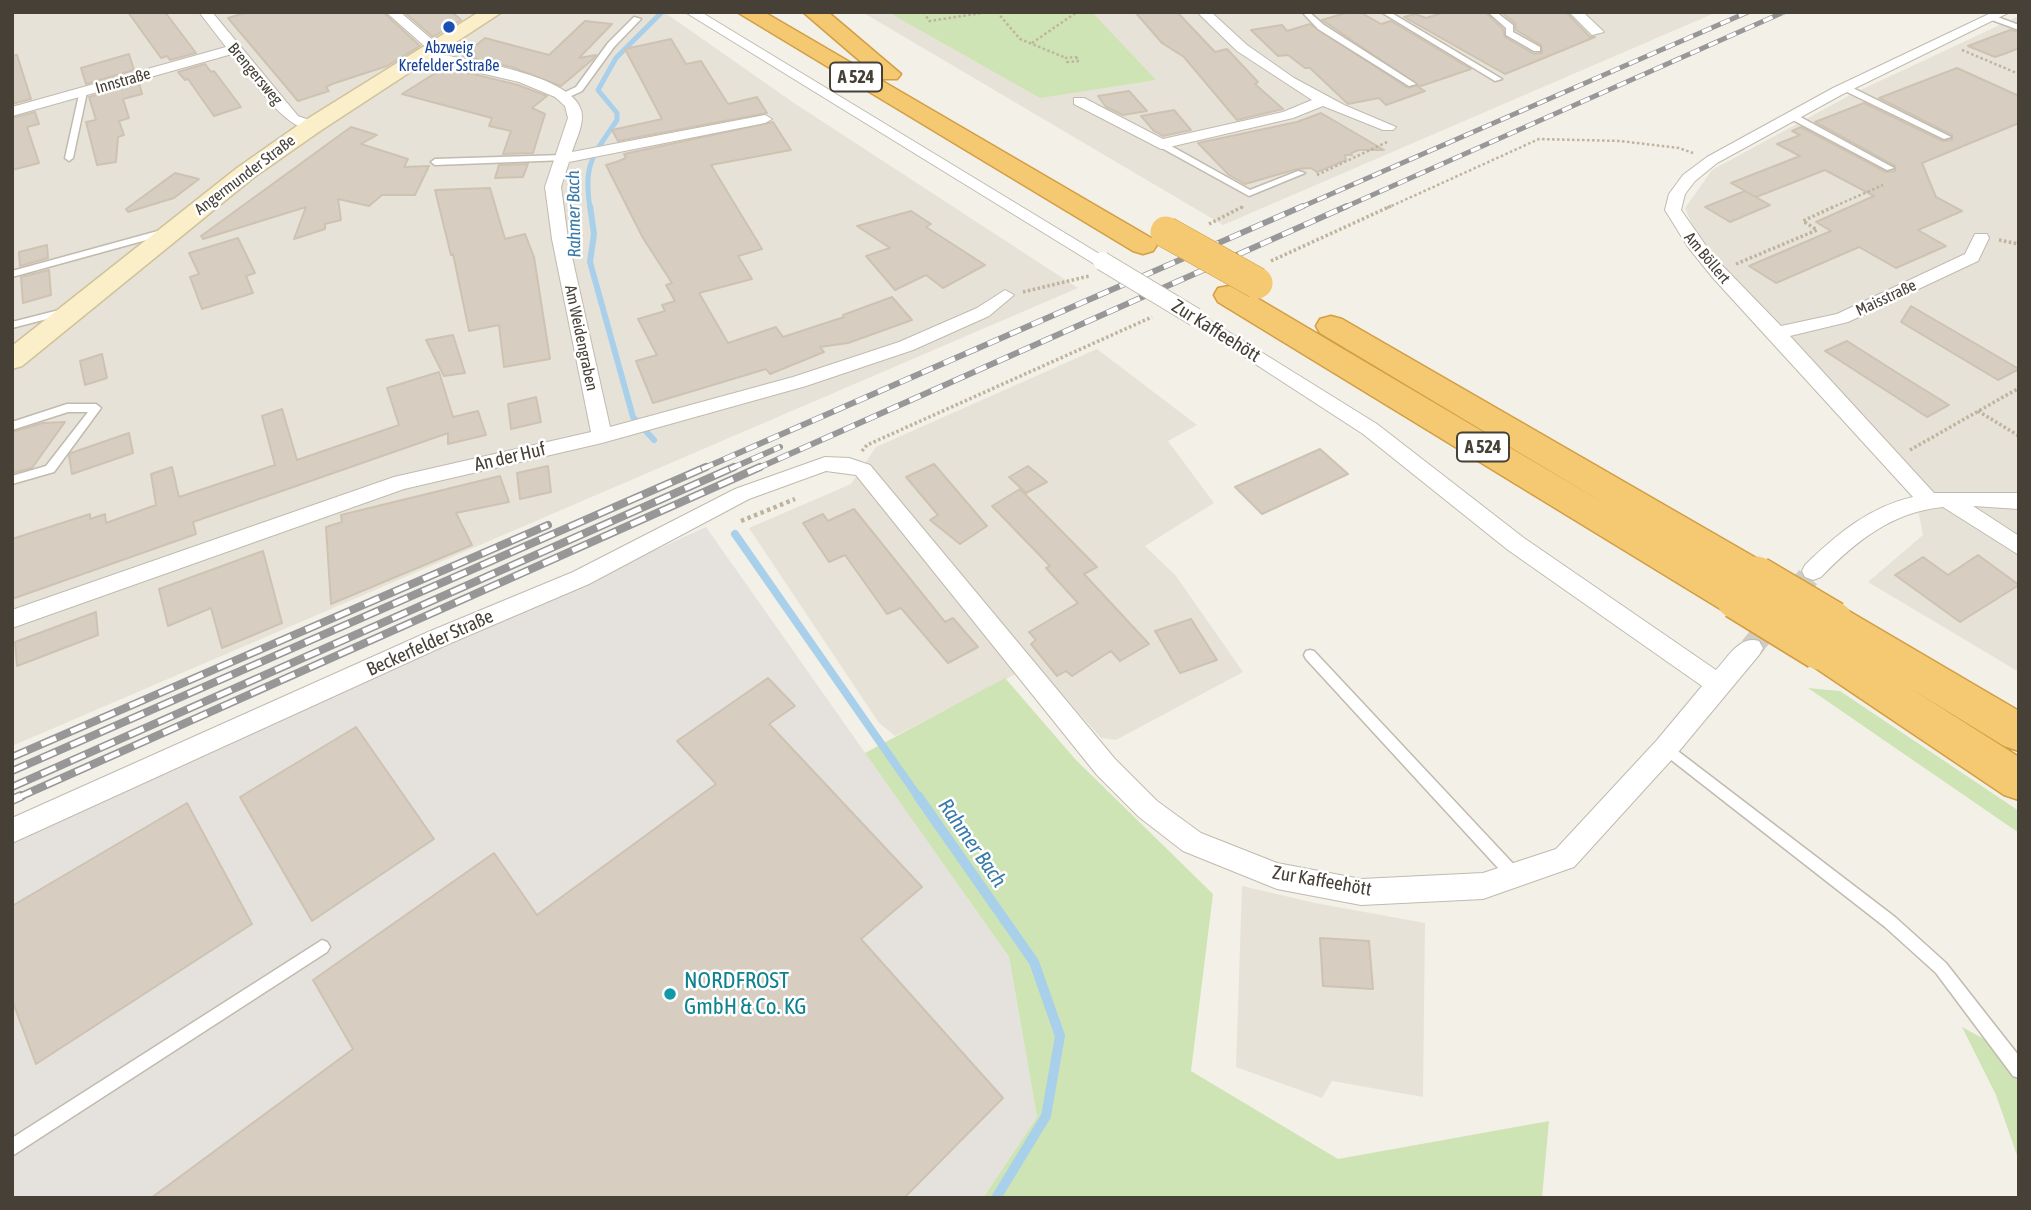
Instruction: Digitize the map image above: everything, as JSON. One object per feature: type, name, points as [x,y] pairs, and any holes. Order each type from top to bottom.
[{"type":"highway","name":"A 524","points":[[748,12],[1243,289],[1826,636],[2019,733]]},
{"type":"highway","name":"A 524","points":[[783,12],[889,74],[1154,238]]},
{"type":"highway","points":[[814,12],[889,74]]},
{"type":"highway","name":"A 524","points":[[1826,636],[2019,781]]},
{"type":"main road","name":"Angermunder Straße","points":[[12,360],[245,173],[312,126],[428,52],[479,15]]},
{"type":"street","name":"Brengersweg","points":[[205,12],[293,120],[312,126]]},
{"type":"street","points":[[393,12],[428,52],[533,82],[564,96]]},
{"type":"street","name":"Zur Kaffeehött","points":[[691,12],[1195,317],[1370,429],[1516,544],[1718,684]]},
{"type":"street","points":[[1203,12],[1240,45],[1322,101],[1353,117],[1388,127]]},
{"type":"street","points":[[1575,12],[1597,32]]},
{"type":"street","name":"Am Böllert","points":[[1937,499],[1892,460],[1776,332],[1716,272],[1688,239],[1673,210],[1677,194],[1689,178],[1712,160],[1846,88],[1998,15]]},
{"type":"street","name":"Innstraße","points":[[12,112],[234,49]]},
{"type":"street","name":"Am Weidengraben","points":[[564,96],[570,102],[575,118],[570,158],[553,187],[560,239],[602,436]]},
{"type":"street","points":[[1079,101],[1161,144],[1288,116],[1322,101]]},
{"type":"street","points":[[570,158],[728,124],[765,119]]},
{"type":"street","name":"Maisstraße","points":[[1776,332],[1842,318],[1972,257],[1982,237]]},
{"type":"street","name":"An der Huf","points":[[12,619],[401,482],[602,436],[799,383],[906,345],[984,312],[1005,295]]},
{"type":"street","name":"Beckerfelder Straße","points":[[12,831],[436,639],[581,578],[742,494],[825,464],[849,465]]},
{"type":"street","name":"Zur Kaffeehött","points":[[849,465],[863,470],[1106,767],[1148,809],[1192,842],[1277,876],[1362,892],[1429,891],[1483,886],[1565,858],[1666,748],[1751,648]]},
{"type":"street","points":[[1937,499],[2019,547]]},
{"type":"street","points":[[1813,571],[1840,541],[1901,505],[1937,499],[2019,501]]},
{"type":"lane","points":[[1305,12],[1321,27],[1412,84]]},
{"type":"lane","points":[[1384,12],[1497,79]]},
{"type":"lane","points":[[1491,12],[1510,27],[1509,33],[1537,49]]},
{"type":"lane","points":[[1998,15],[2019,28]]},
{"type":"lane","points":[[564,96],[579,89],[611,45],[637,19]]},
{"type":"lane","points":[[1846,88],[1947,137]]},
{"type":"lane","points":[[69,158],[83,92]]},
{"type":"lane","points":[[1792,117],[1890,168]]},
{"type":"lane","points":[[1161,144],[1249,193],[1301,173]]},
{"type":"lane","points":[[435,162],[570,158]]},
{"type":"lane","points":[[12,274],[172,230]]},
{"type":"lane","points":[[12,325],[74,309]]},
{"type":"lane","points":[[12,426],[66,408],[96,408],[50,469],[12,480]]},
{"type":"lane","points":[[1310,655],[1515,876]]},
{"type":"lane","points":[[1666,748],[1890,922],[1931,958],[2019,1070]]},
{"type":"lane","points":[[12,1148],[322,947]]},
{"type":"path","points":[[924,12],[929,21],[989,12]]},
{"type":"path","points":[[997,12],[1020,39],[1066,58]]},
{"type":"path","points":[[1031,44],[1077,12]]},
{"type":"path","points":[[1940,41],[2019,74]]},
{"type":"path","points":[[1716,272],[1817,230],[1803,221],[1883,185]]},
{"type":"path","points":[[1892,460],[2019,388]]},
{"type":"path","points":[[1978,411],[2019,436]]},
{"type":"shaded area","points":[[12,12],[664,12],[794,103],[1078,288],[12,746]]},
{"type":"shaded area","points":[[862,12],[1717,12],[1223,225]]},
{"type":"shaded area","points":[[2019,16],[2019,672],[1868,582],[1923,535],[1911,474],[1699,241],[1685,208],[1712,170],[1852,94]]},
{"type":"shaded area","points":[[1097,349],[1197,425],[1168,441],[1214,503],[1145,546],[1176,576],[1243,672],[1116,740],[1101,738],[1035,664],[895,736],[879,723],[749,528],[851,484],[876,447]]},
{"type":"shaded area","points":[[706,527],[1009,957],[1037,1117],[983,1198],[12,1198],[12,842]]},
{"type":"shaded area","points":[[1242,886],[1315,903],[1425,923],[1423,1097],[1332,1081],[1322,1098],[1236,1067]]},
{"type":"green space","points":[[888,12],[1092,12],[1156,80],[1040,98]]},
{"type":"green space","points":[[1005,678],[1076,760],[1213,894],[1191,1071],[1338,1159],[1549,1121],[1542,1198],[983,1198],[1037,1117],[1009,957],[865,753]]},
{"type":"green space","points":[[1808,688],[1840,691],[2019,811],[2019,833]]},
{"type":"green space","points":[[1962,1027],[2019,1058],[2019,1161],[1996,1095]]},
{"type":"building","points":[[128,12],[165,12],[196,53],[170,60],[167,56],[161,58]]},
{"type":"building","points":[[248,12],[383,12],[420,46],[387,66],[332,84],[326,87],[329,91],[298,101],[228,18]]},
{"type":"building","points":[[404,12],[452,12],[461,20],[433,37]]},
{"type":"building","points":[[1135,12],[1177,12],[1215,52],[1227,49],[1258,82],[1255,84],[1283,109],[1237,120],[1184,57],[1162,43]]},
{"type":"building","points":[[1349,12],[1360,12],[1381,24],[1391,21],[1471,69],[1418,87],[1425,91],[1386,105],[1379,98],[1348,104],[1310,68],[1305,68],[1288,55],[1278,56],[1251,30],[1282,25],[1287,31],[1310,24],[1408,88],[1418,85],[1322,20]]},
{"type":"building","points":[[1445,12],[1485,12],[1503,29],[1505,37],[1534,54],[1542,53],[1541,45],[1516,30],[1515,23],[1501,12],[1566,12],[1590,37],[1595,37],[1505,74],[1404,17],[1415,14],[1426,18]]},
{"type":"building","points":[[585,21],[612,24],[579,58],[596,55],[592,60],[561,86],[511,67],[463,56],[485,38],[549,55]]},
{"type":"building","points":[[2010,30],[2019,32],[2019,48],[2004,54],[1995,57],[1968,46]]},
{"type":"building","points":[[671,39],[686,64],[701,61],[728,104],[757,97],[767,113],[618,141],[612,130],[662,119],[625,49]]},
{"type":"building","points":[[129,54],[134,70],[86,84],[81,68]]},
{"type":"building","points":[[17,55],[31,99],[12,104],[12,56]]},
{"type":"building","points":[[205,64],[211,72],[214,71],[241,107],[214,116],[188,79],[185,80],[178,72]]},
{"type":"building","points":[[445,67],[518,85],[547,96],[532,108],[545,114],[533,153],[503,154],[511,131],[489,126],[492,118],[402,94]]},
{"type":"building","points":[[1957,68],[2019,96],[2019,123],[1922,163],[1936,197],[1962,211],[1918,230],[1946,246],[1896,268],[1859,247],[1776,283],[1749,266],[1831,231],[1816,222],[1874,196],[1825,170],[1756,197],[1731,183],[1800,156],[1777,144],[1800,135],[1792,131],[1801,127],[1886,172],[1895,171],[1895,166],[1815,122],[1864,103],[1943,141],[1952,140],[1952,135],[1879,98]]},
{"type":"building","points":[[139,83],[142,94],[123,99],[129,118],[119,121],[124,135],[118,137],[116,162],[97,165],[86,122],[96,120],[89,97]]},
{"type":"building","points":[[1129,91],[1147,111],[1123,115],[1106,107],[1098,96]]},
{"type":"building","points":[[1174,110],[1191,130],[1163,136],[1154,131],[1141,116]]},
{"type":"building","points":[[35,112],[39,124],[27,127],[39,163],[12,170],[12,118]]},
{"type":"building","points":[[1321,113],[1384,150],[1359,150],[1351,153],[1352,155],[1345,155],[1346,160],[1317,172],[1311,168],[1297,169],[1245,184],[1229,175],[1198,143],[1297,122]]},
{"type":"building","points":[[773,122],[791,150],[711,165],[762,249],[738,256],[752,279],[699,293],[728,343],[776,327],[783,337],[844,317],[843,315],[892,297],[912,320],[848,343],[820,347],[824,352],[770,374],[766,369],[653,403],[636,361],[657,355],[638,319],[665,311],[662,305],[675,301],[666,285],[672,283],[643,238],[606,165],[626,158],[624,154]]},
{"type":"building","points":[[351,127],[377,135],[361,144],[408,159],[404,167],[429,166],[415,195],[382,195],[369,206],[338,199],[341,220],[325,224],[325,229],[294,239],[306,207],[203,239],[201,236]]},
{"type":"building","points":[[528,164],[523,177],[495,178],[499,165]]},
{"type":"building","points":[[175,173],[199,179],[174,198],[128,212],[126,209]]},
{"type":"building","points":[[490,188],[505,239],[525,234],[534,257],[550,359],[504,367],[499,325],[469,331],[453,254],[451,255],[435,190]]},
{"type":"building","points":[[1745,191],[1770,205],[1730,222],[1705,207]]},
{"type":"building","points":[[911,211],[931,224],[926,227],[985,265],[943,288],[926,275],[895,290],[866,256],[890,248],[857,226]]},
{"type":"building","points":[[238,238],[255,273],[246,276],[253,293],[202,309],[190,277],[199,274],[189,253]]},
{"type":"building","points":[[47,245],[48,258],[20,266],[19,252]]},
{"type":"building","points":[[49,270],[51,295],[23,303],[21,277]]},
{"type":"building","points":[[1911,306],[2019,369],[1998,380],[1901,322]]},
{"type":"building","points":[[453,335],[465,373],[444,376],[426,340]]},
{"type":"building","points":[[1847,341],[1949,405],[1927,417],[1825,351]]},
{"type":"building","points":[[102,354],[107,378],[85,385],[80,361]]},
{"type":"building","points":[[439,372],[453,417],[478,411],[486,435],[448,444],[448,433],[193,522],[196,534],[12,599],[12,539],[90,514],[90,519],[105,514],[106,523],[156,505],[151,474],[172,467],[179,497],[275,465],[262,416],[282,409],[297,460],[399,425],[387,388]]},
{"type":"building","points":[[536,397],[541,422],[511,429],[508,404]]},
{"type":"building","points":[[65,422],[32,468],[12,473],[12,432],[43,423]]},
{"type":"building","points":[[129,433],[133,453],[72,474],[69,456],[71,453]]},
{"type":"building","points":[[1320,449],[1348,474],[1262,514],[1235,487]]},
{"type":"building","points":[[934,464],[987,526],[960,544],[930,520],[938,515],[906,477]]},
{"type":"building","points":[[548,466],[551,492],[520,499],[517,473]]},
{"type":"building","points":[[1028,466],[1047,482],[1026,493],[1009,477]]},
{"type":"building","points":[[500,476],[509,502],[456,513],[472,545],[331,604],[326,527],[342,522],[341,515]]},
{"type":"building","points":[[1020,489],[1097,567],[1084,574],[1149,644],[1120,661],[1111,651],[1072,676],[1066,671],[1057,676],[1031,644],[1036,640],[1029,632],[1078,603],[1046,568],[1050,566],[992,506]]},
{"type":"building","points":[[854,509],[945,622],[953,618],[978,647],[948,663],[901,608],[887,614],[845,555],[829,562],[803,523],[823,514],[828,521]]},
{"type":"building","points":[[263,551],[282,623],[222,648],[211,608],[168,626],[159,589]]},
{"type":"building","points":[[1978,555],[2019,585],[1960,622],[1895,575],[1923,557],[1948,575]]},
{"type":"building","points":[[96,612],[98,635],[17,666],[15,642]]},
{"type":"building","points":[[1191,619],[1217,660],[1180,673],[1155,631]]},
{"type":"building","name":"NORDFROST GmbH & Co. KG","points":[[768,678],[795,706],[769,724],[922,887],[861,939],[1003,1098],[904,1198],[151,1198],[353,1049],[313,980],[494,853],[537,915],[716,784],[677,741]]},
{"type":"building","points":[[356,727],[434,839],[312,921],[240,797]]},
{"type":"building","points":[[187,803],[252,924],[36,1064],[12,1000],[12,906]]},
{"type":"building","points":[[1320,938],[1369,941],[1373,989],[1323,986]]},
{"type":"waterway","name":"Rahmer Bach","points":[[590,208],[589,170],[596,152],[617,120],[617,113],[598,90],[616,58],[662,12]]},
{"type":"waterway","name":"Rahmer Bach","points":[[590,206],[594,234],[590,262],[633,417],[654,440]]},
{"type":"waterway","name":"Rahmer Bach","points":[[735,534],[919,798]]},
{"type":"waterway","name":"Rahmer Bach","points":[[918,796],[1034,962],[1060,1036],[1046,1116],[996,1198]]},
{"type":"tunnel","points":[[1751,648],[1813,571]]},
{"type":"railway","points":[[1299,208],[1748,12]]},
{"type":"railway","points":[[1343,208],[1784,12]]},
{"type":"railway","points":[[702,469],[1303,206]]},
{"type":"railway","points":[[756,469],[1347,206]]},
{"type":"railway","points":[[730,469],[780,447]]},
{"type":"railway","points":[[12,771],[706,467]]},
{"type":"railway","points":[[12,787],[734,467]]},
{"type":"railway","points":[[17,798],[760,467]]},
{"type":"railway","points":[[12,757],[548,525]]},
{"type":"railway","points":[[12,800],[21,796]]},
{"type":"place","name":"Abzweig Krefelder Sstraße","points":[[449,27]]},
{"type":"place","name":"NORDFROST GmbH & Co. KG","points":[[670,994]]}]
